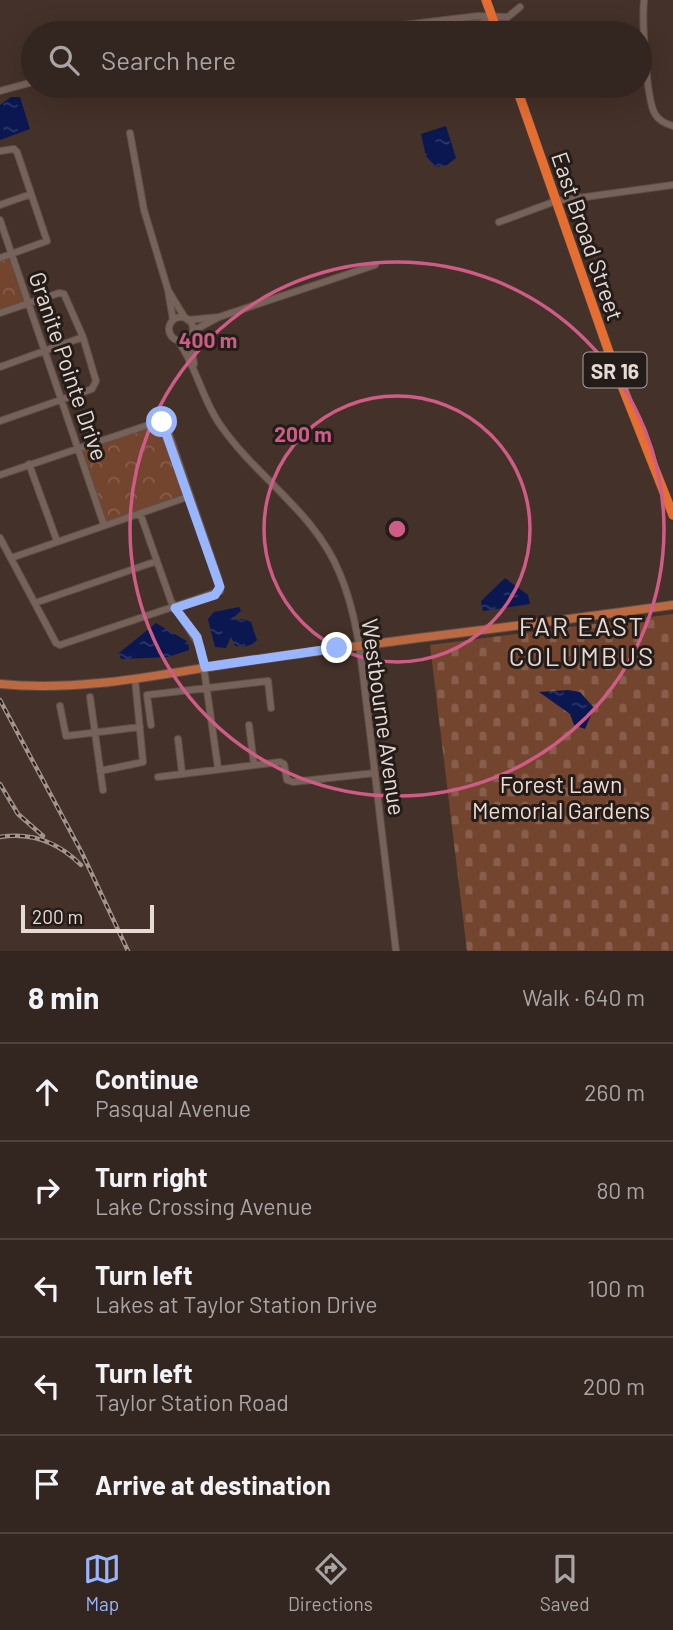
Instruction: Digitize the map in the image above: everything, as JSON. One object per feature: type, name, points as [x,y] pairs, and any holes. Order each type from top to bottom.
[{"type":"highway","points":[[486,0],[493,21]]},
{"type":"highway","name":"East Broad Street","points":[[520,98],[609,354],[670,495],[673,514]]},
{"type":"main road","points":[[4,684],[57,688],[673,605]]},
{"type":"street","points":[[643,21],[644,0]]},
{"type":"street","points":[[437,21],[478,16],[512,16],[520,7]]},
{"type":"street","points":[[486,21],[492,18]]},
{"type":"street","points":[[0,91],[21,85]]},
{"type":"street","points":[[652,98],[653,109],[661,121],[673,126]]},
{"type":"street","points":[[130,133],[144,210],[173,320],[170,334],[178,341],[190,338],[193,331],[219,317],[375,265]]},
{"type":"street","points":[[0,151],[14,149],[17,152],[47,241],[0,258]]},
{"type":"street","points":[[499,222],[556,201],[673,185]]},
{"type":"street","points":[[0,205],[31,194]]},
{"type":"street","name":"Granite Pointe Drive","points":[[0,220],[104,525]]},
{"type":"street","points":[[167,290],[193,331]]},
{"type":"street","points":[[0,313],[63,293],[83,338],[96,381],[92,389],[0,421]]},
{"type":"street","points":[[173,320],[219,317]]},
{"type":"street","points":[[0,367],[83,338]]},
{"type":"street","name":"Westbourne Avenue","points":[[190,338],[199,386],[222,428],[297,507],[323,541],[348,595],[360,646],[396,951]]},
{"type":"street","name":"Westbourne Avenue","points":[[178,341],[194,370]]},
{"type":"street","points":[[0,475],[154,421],[162,422],[219,580],[219,591],[66,645],[56,643],[0,538]]},
{"type":"street","points":[[29,464],[57,541]]},
{"type":"street","points":[[11,558],[190,496]]},
{"type":"street","points":[[141,513],[175,608],[197,637],[205,667],[218,768]]},
{"type":"street","points":[[36,603],[157,561]]},
{"type":"street","points":[[100,771],[143,762],[135,678]]},
{"type":"street","points":[[151,725],[147,695],[268,681],[271,708]]},
{"type":"street","points":[[90,697],[103,790]]},
{"type":"street","points":[[60,706],[66,736],[140,727]]},
{"type":"street","points":[[249,725],[254,765]]},
{"type":"street","points":[[178,739],[182,773]]},
{"type":"street","points":[[158,777],[282,762],[287,780],[293,782],[374,773]]},
{"type":"green space","points":[[11,254],[29,303],[0,313],[0,258]]},
{"type":"green space","points":[[165,417],[190,496],[104,525],[78,447]]},
{"type":"green space","name":"Forest Lawn Memorial Gardens","points":[[673,614],[673,951],[467,951],[430,645]]},
{"type":"water","points":[[11,97],[20,97],[30,129],[0,140],[0,105]]},
{"type":"water","points":[[446,126],[456,158],[447,165],[436,167],[426,156],[421,134]]},
{"type":"water","points":[[505,578],[528,595],[530,604],[483,611],[481,601]]},
{"type":"water","points":[[239,607],[241,611],[231,620],[244,619],[251,622],[257,640],[247,646],[235,646],[231,637],[226,648],[215,647],[208,619],[214,612]]},
{"type":"water","points":[[156,623],[188,642],[189,650],[168,657],[121,659],[119,653]]},
{"type":"water","points":[[539,692],[580,692],[594,708],[585,729],[574,725],[570,714]]},
{"type":"railway","points":[[0,700],[82,853],[128,951]]},
{"type":"railway","points":[[0,784],[18,814],[43,836]]},
{"type":"railway","points":[[0,837],[23,836],[44,840],[63,850],[81,865]]},
{"type":"district","name":"FAR EAST COLUMBUS","points":[[582,640]]},
{"type":"route","points":[[162,422],[167,428],[219,580],[219,591],[215,595],[175,608],[197,637],[205,667],[337,648]]}]
